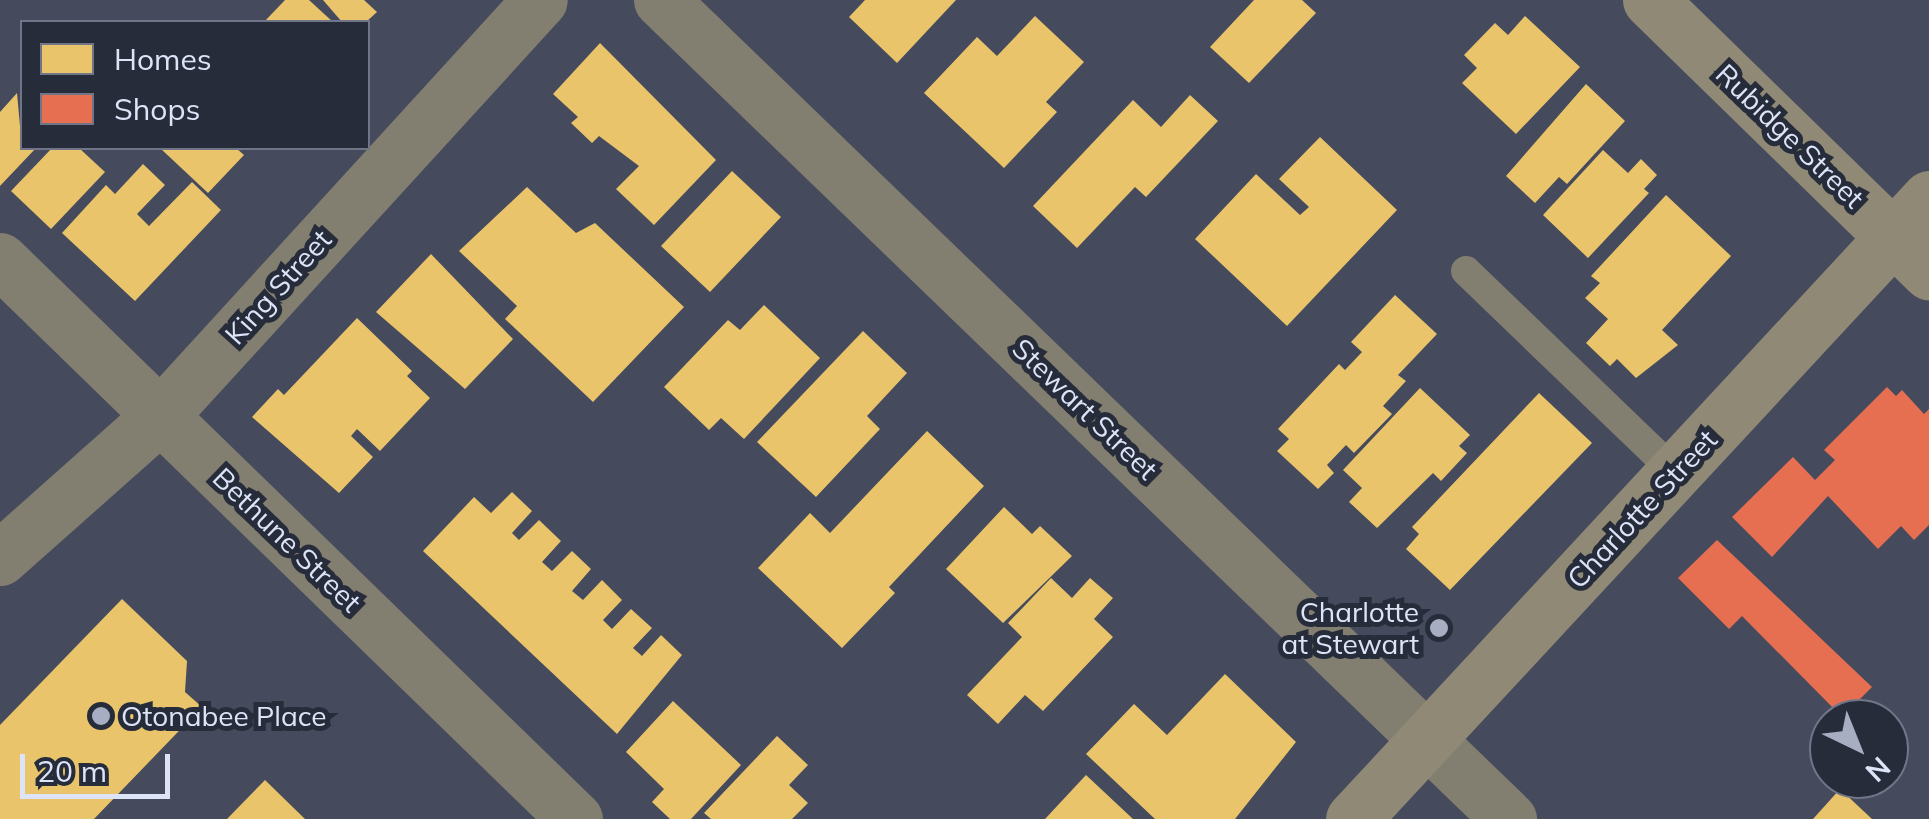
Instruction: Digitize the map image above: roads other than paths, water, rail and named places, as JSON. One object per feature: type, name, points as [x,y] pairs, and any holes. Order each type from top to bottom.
[{"type":"main road","name":"Rubidge Street","points":[[1650,0],[1917,235]]},
{"type":"main road","name":"Charlotte Street","points":[[1353,819],[1676,474],[1917,235]]},
{"type":"street","name":"King Street","points":[[0,558],[160,416],[540,0]]},
{"type":"street","name":"Stewart Street","points":[[661,0],[1508,819]]},
{"type":"street","name":"Bethune Street","points":[[0,260],[575,819]]},
{"type":"lane","points":[[1466,272],[1676,474]]},
{"type":"place","name":"Charlotte at Stewart","points":[[1439,628]]},
{"type":"place","name":"Otonabee Place","points":[[101,716]]}]
